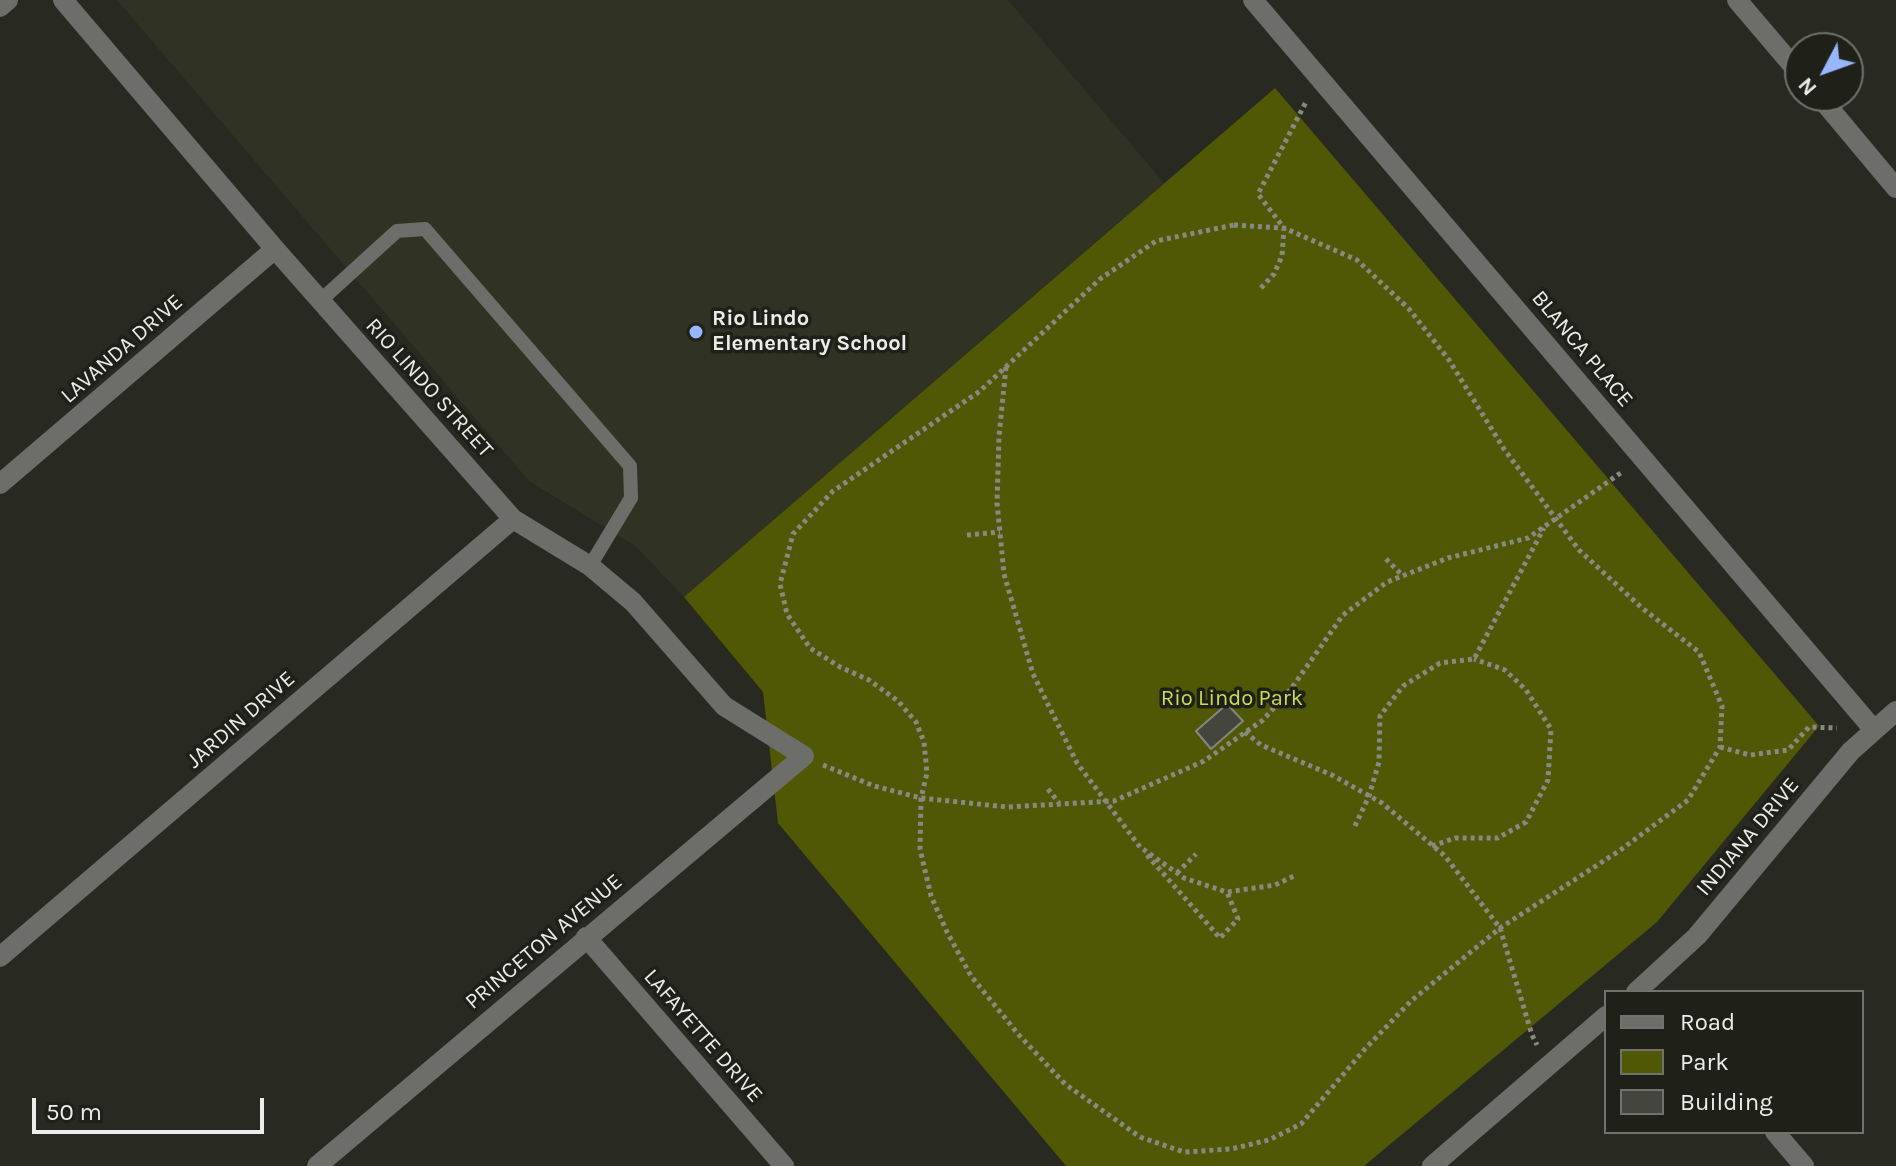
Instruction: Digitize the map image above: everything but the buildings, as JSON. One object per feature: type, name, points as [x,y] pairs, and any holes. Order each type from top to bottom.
[{"type":"street","points":[[0,7],[8,0]]},
{"type":"street","name":"RIO LINDO STREET","points":[[63,0],[320,301],[513,519],[590,566],[633,602],[724,706],[804,756]]},
{"type":"street","name":"BLANCA PLACE","points":[[1253,0],[1874,730]]},
{"type":"street","points":[[1737,0],[1784,55]]},
{"type":"street","points":[[1832,112],[1896,188]]},
{"type":"street","name":"LAVANDA DRIVE","points":[[0,484],[275,249]]},
{"type":"street","name":"JARDIN DRIVE","points":[[0,957],[513,519]]},
{"type":"street","name":"INDIANA DRIVE","points":[[1647,989],[1697,936],[1851,751],[1896,711]]},
{"type":"street","name":"PRINCETON AVENUE","points":[[317,1166],[804,756]]},
{"type":"street","name":"LAFAYETTE DRIVE","points":[[586,937],[784,1166]]},
{"type":"street","points":[[1432,1166],[1604,1018]]},
{"type":"street","points":[[1777,1134],[1804,1166]]},
{"type":"lane","points":[[320,301],[397,231],[425,229],[630,466],[631,498],[590,566]]},
{"type":"path","points":[[1261,288],[1274,274],[1282,256],[1284,228],[1258,194],[1320,79]]},
{"type":"path","points":[[1234,225],[1284,228],[1357,260],[1409,309],[1449,360],[1504,449],[1579,550],[1642,608],[1699,652],[1722,706],[1720,747],[1688,800],[1619,851],[1500,928],[1411,1001],[1301,1124],[1269,1140],[1231,1149],[1184,1152],[1140,1137],[1065,1084],[1018,1034],[971,976],[931,896],[920,849],[921,798],[927,773],[924,742],[916,722],[898,701],[869,680],[810,648],[787,614],[780,584],[793,534],[833,491],[980,391],[1100,279],[1156,241],[1234,225]]},
{"type":"path","points":[[1006,366],[997,503],[1004,574],[1033,674],[1077,763],[1140,847],[1220,938],[1238,919],[1227,892]]},
{"type":"path","points":[[804,756],[874,786],[921,798],[1007,807],[1114,801],[1204,761],[1263,720],[1291,689],[1343,615],[1387,582],[1448,558],[1528,538],[1605,486],[1642,456]]},
{"type":"path","points":[[1474,659],[1545,528]]},
{"type":"path","points":[[967,535],[1000,532]]},
{"type":"path","points":[[1386,559],[1403,576]]},
{"type":"path","points":[[1355,826],[1369,796],[1379,762],[1380,716],[1403,686],[1440,663],[1474,659],[1505,670],[1526,690],[1551,729],[1548,780],[1526,822],[1498,838],[1455,838],[1432,846]]},
{"type":"path","points":[[1720,747],[1750,755],[1788,750],[1809,727],[1874,730]]},
{"type":"path","points":[[1245,732],[1261,745],[1332,775],[1382,803],[1445,856],[1500,928],[1532,1035],[1548,1065]]},
{"type":"path","points":[[1048,789],[1060,804]]},
{"type":"path","points":[[1140,847],[1184,878],[1227,892],[1275,885],[1294,876]]},
{"type":"path","points":[[1177,873],[1196,854]]},
{"type":"shaded area","name":"Rio Lindo Elementary School","points":[[117,0],[1008,0],[1164,183],[684,597],[635,546],[529,481]]},
{"type":"green space","name":"Rio Lindo Park","points":[[1275,88],[1819,726],[1657,922],[1364,1166],[1066,1166],[778,823],[763,692],[684,597]]},
{"type":"place","name":"Rio Lindo Elementary School","points":[[696,332]]}]
